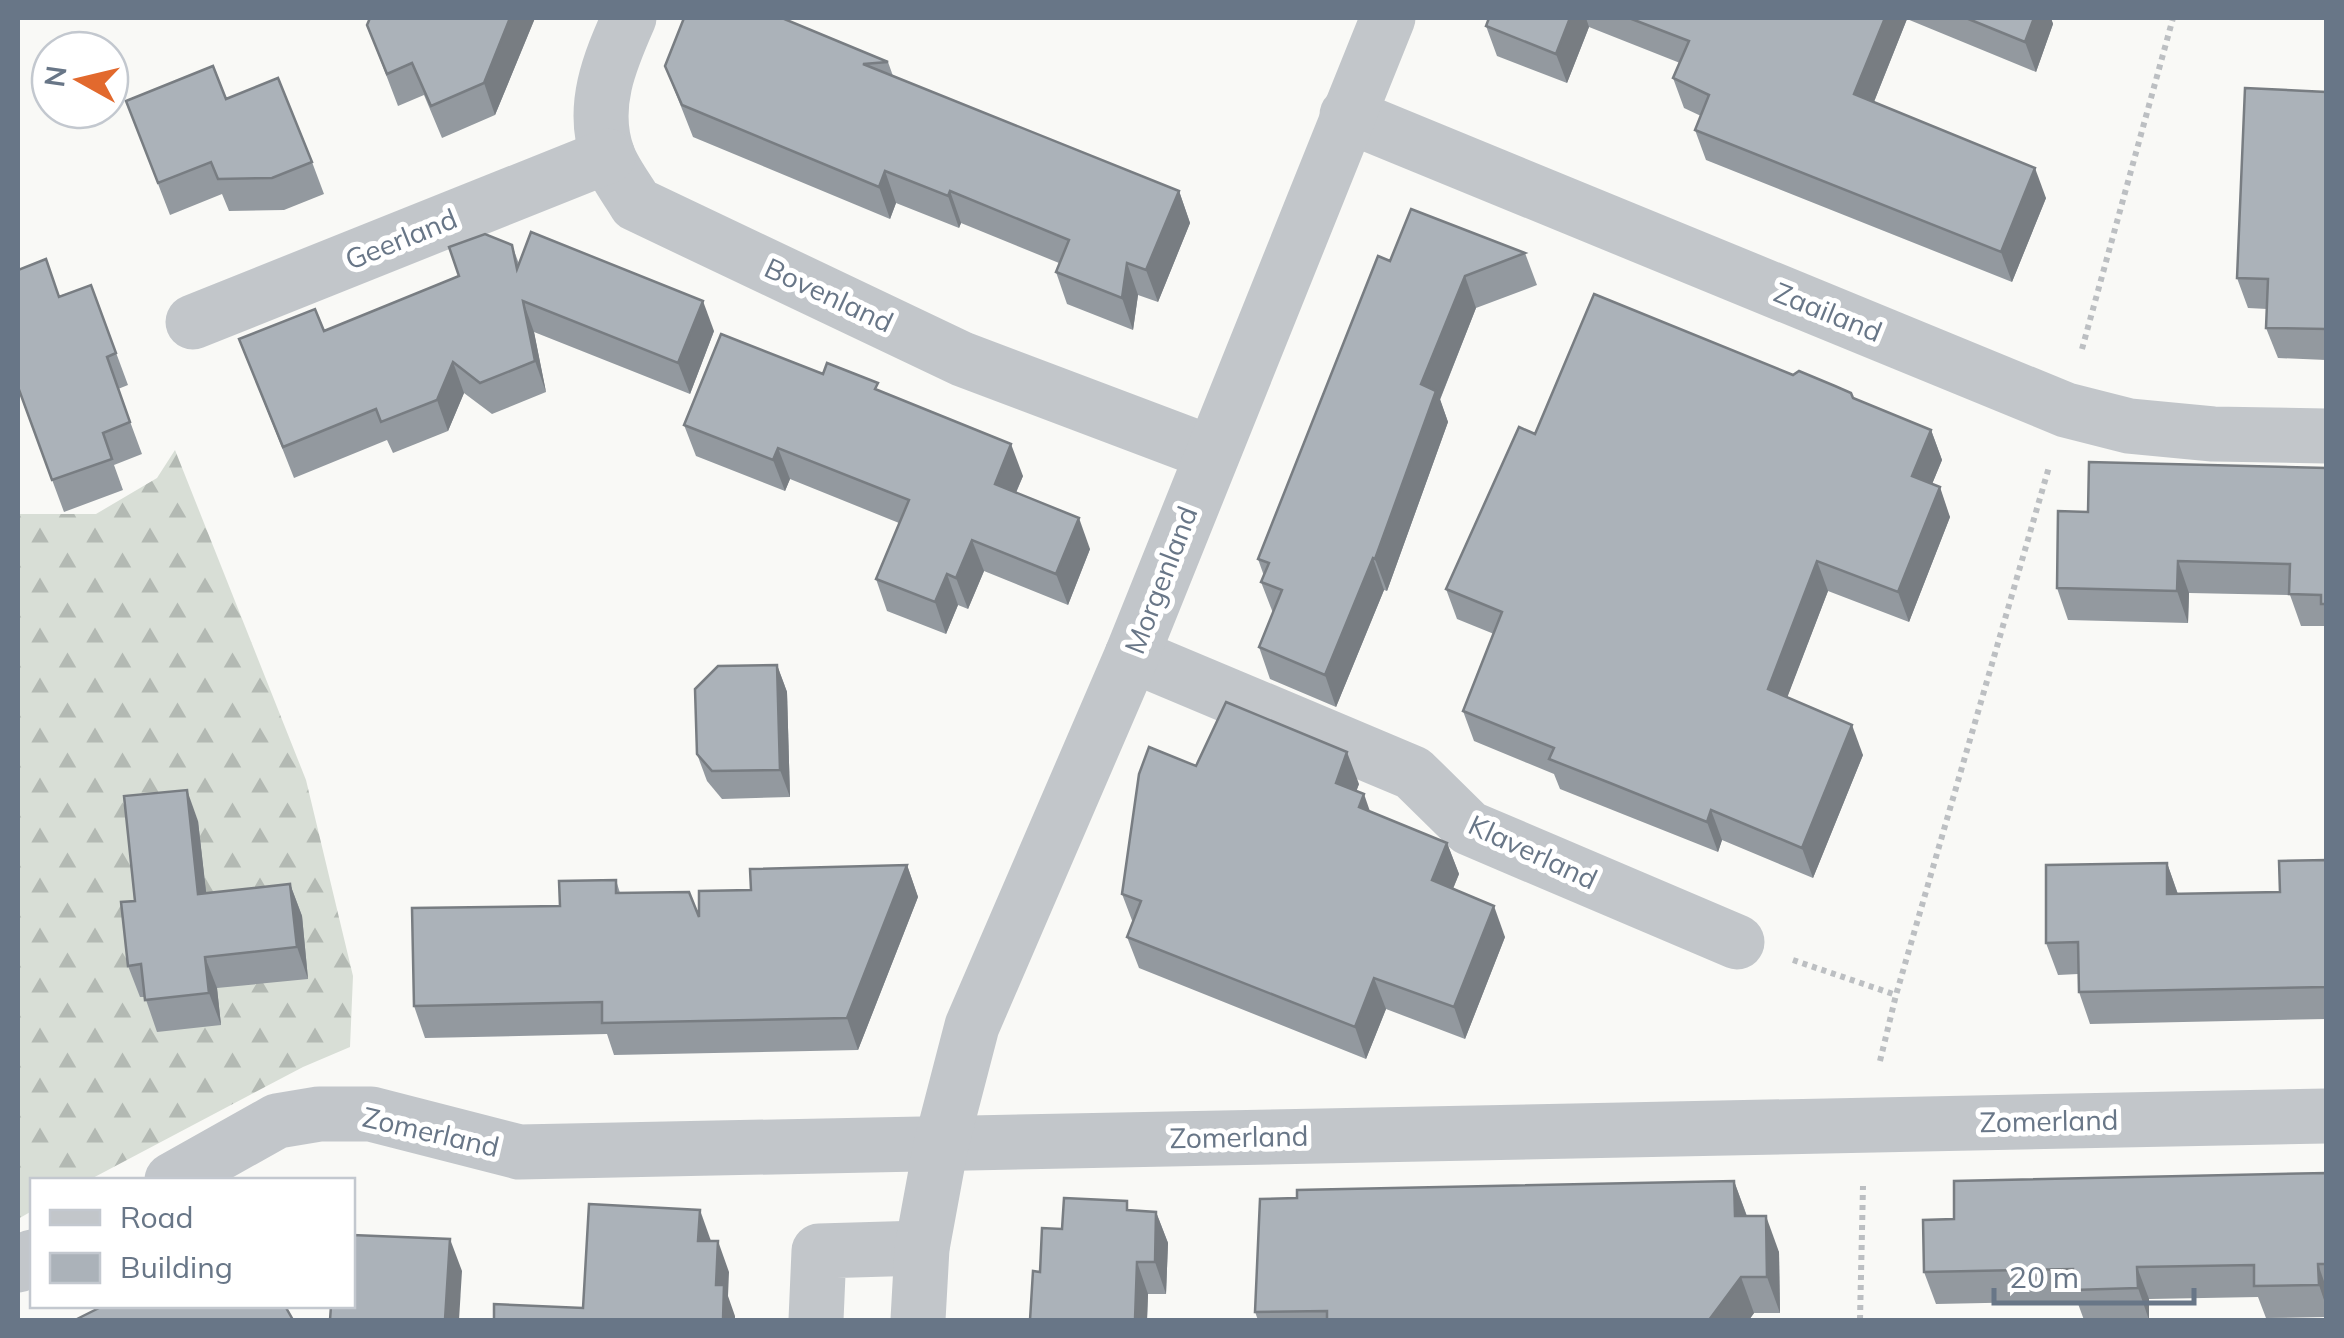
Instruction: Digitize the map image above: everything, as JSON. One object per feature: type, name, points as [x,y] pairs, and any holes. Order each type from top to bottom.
[{"type":"street","name":"Bovenland","points":[[630,18],[607,67],[601,113],[608,156],[636,204],[962,358],[1211,453]]},
{"type":"street","name":"Morgenland","points":[[918,1320],[922,1248],[941,1144],[972,1026],[1132,656],[1388,18]]},
{"type":"street","name":"Zaailand","points":[[1346,115],[2066,410],[2129,426],[2213,434],[2326,436]]},
{"type":"street","name":"Geerland","points":[[193,322],[608,156]]},
{"type":"street","name":"Klaverland","points":[[1132,656],[1413,773],[1469,828],[1737,942]]},
{"type":"street","name":"Zomerland","points":[[176,1178],[277,1121],[319,1114],[371,1114],[519,1152],[2326,1116]]},
{"type":"street","points":[[816,1320],[819,1251],[922,1248]]},
{"type":"path","points":[[1860,1320],[1864,1125],[1896,995],[2066,410],[2172,18]]},
{"type":"path","points":[[1737,942],[1896,995]]},
{"type":"green space","points":[[175,450],[306,780],[353,976],[350,1047],[303,1067],[93,1178],[30,1178],[30,1212],[18,1219],[18,514],[96,514],[157,478]]},
{"type":"building","points":[[370,18],[510,18],[484,83],[431,106],[412,63],[387,74],[367,25]]},
{"type":"building","points":[[684,18],[782,18],[888,62],[863,64],[1179,191],[1146,270],[1127,263],[1122,298],[1056,272],[1069,240],[950,191],[948,196],[885,171],[879,187],[682,105],[665,66]]},
{"type":"building","points":[[1489,18],[1570,18],[1556,54],[1486,26]]},
{"type":"building","points":[[1629,18],[1885,18],[1854,94],[2035,168],[2001,252],[1695,130],[1709,95],[1673,78],[1689,41]]},
{"type":"building","points":[[1966,18],[2034,18],[2025,42]]},
{"type":"building","points":[[213,66],[226,99],[278,78],[312,162],[272,178],[218,179],[211,162],[158,183],[130,111],[130,99]]},
{"type":"building","points":[[2245,88],[2326,92],[2326,329],[2266,328],[2268,279],[2237,278]]},
{"type":"building","points":[[1411,209],[1525,253],[1465,276],[1421,384],[1436,391],[1375,559],[1325,675],[1259,647],[1282,590],[1261,582],[1269,563],[1258,559],[1378,256],[1390,261]]},
{"type":"building","points":[[531,232],[703,301],[678,363],[523,301],[535,361],[480,383],[453,362],[437,400],[381,422],[376,409],[283,447],[239,339],[315,309],[324,331],[459,276],[449,247],[485,234],[512,245],[517,269]]},
{"type":"building","points":[[46,259],[59,297],[91,285],[116,353],[107,357],[130,422],[103,433],[112,459],[52,480],[18,387],[18,270]]},
{"type":"building","points":[[1594,294],[1793,375],[1799,371],[1931,430],[1912,476],[1940,487],[1898,592],[1817,561],[1768,689],[1852,725],[1802,848],[1711,810],[1707,822],[1549,759],[1554,748],[1463,711],[1502,612],[1446,589],[1519,427],[1535,434]]},
{"type":"building","points":[[721,334],[823,374],[827,363],[878,383],[875,389],[1011,444],[995,484],[1079,518],[1056,574],[972,540],[956,578],[947,574],[935,602],[876,579],[909,500],[778,448],[773,460],[684,425]]},
{"type":"building","points":[[2089,462],[2326,468],[2326,604],[2321,604],[2321,595],[2289,594],[2290,564],[2178,561],[2177,591],[2057,588],[2058,511],[2088,512]]},
{"type":"building","points":[[777,665],[780,770],[712,771],[697,754],[695,689],[718,666]]},
{"type":"building","points":[[1226,702],[1347,752],[1336,783],[1364,794],[1359,807],[1447,843],[1432,880],[1494,906],[1454,1007],[1374,978],[1355,1027],[1127,937],[1141,901],[1122,894],[1139,774],[1149,747],[1196,766]]},
{"type":"building","points":[[187,790],[198,894],[290,884],[297,947],[205,957],[209,993],[145,1000],[141,964],[128,966],[121,902],[135,901],[124,796]]},
{"type":"building","points":[[2326,860],[2326,987],[2079,992],[2078,942],[2046,943],[2046,865],[2167,863],[2167,894],[2280,892],[2279,861]]},
{"type":"building","points":[[907,865],[847,1018],[602,1023],[602,1002],[414,1006],[412,908],[560,906],[559,881],[616,880],[616,893],[689,892],[699,917],[699,891],[751,890],[750,869]]},
{"type":"building","points":[[2326,1173],[2326,1264],[2318,1264],[2319,1285],[2254,1286],[2254,1265],[2137,1267],[2138,1288],[2073,1290],[2073,1269],[1924,1272],[1923,1220],[1954,1219],[1954,1181]]},
{"type":"building","points":[[1734,1181],[1735,1216],[1766,1216],[1767,1277],[1741,1277],[1709,1320],[1327,1320],[1327,1311],[1255,1312],[1260,1199],[1297,1198],[1297,1190]]},
{"type":"building","points":[[1064,1198],[1127,1201],[1127,1210],[1156,1212],[1155,1262],[1137,1262],[1135,1320],[1030,1320],[1033,1271],[1040,1272],[1042,1228],[1062,1229]]},
{"type":"building","points":[[589,1204],[700,1210],[698,1241],[718,1241],[716,1285],[724,1285],[723,1320],[494,1320],[494,1304],[583,1308]]},
{"type":"building","points":[[355,1235],[450,1239],[445,1320],[330,1320],[331,1308],[355,1308]]},
{"type":"building","points":[[99,1308],[286,1308],[293,1320],[75,1320]]}]
